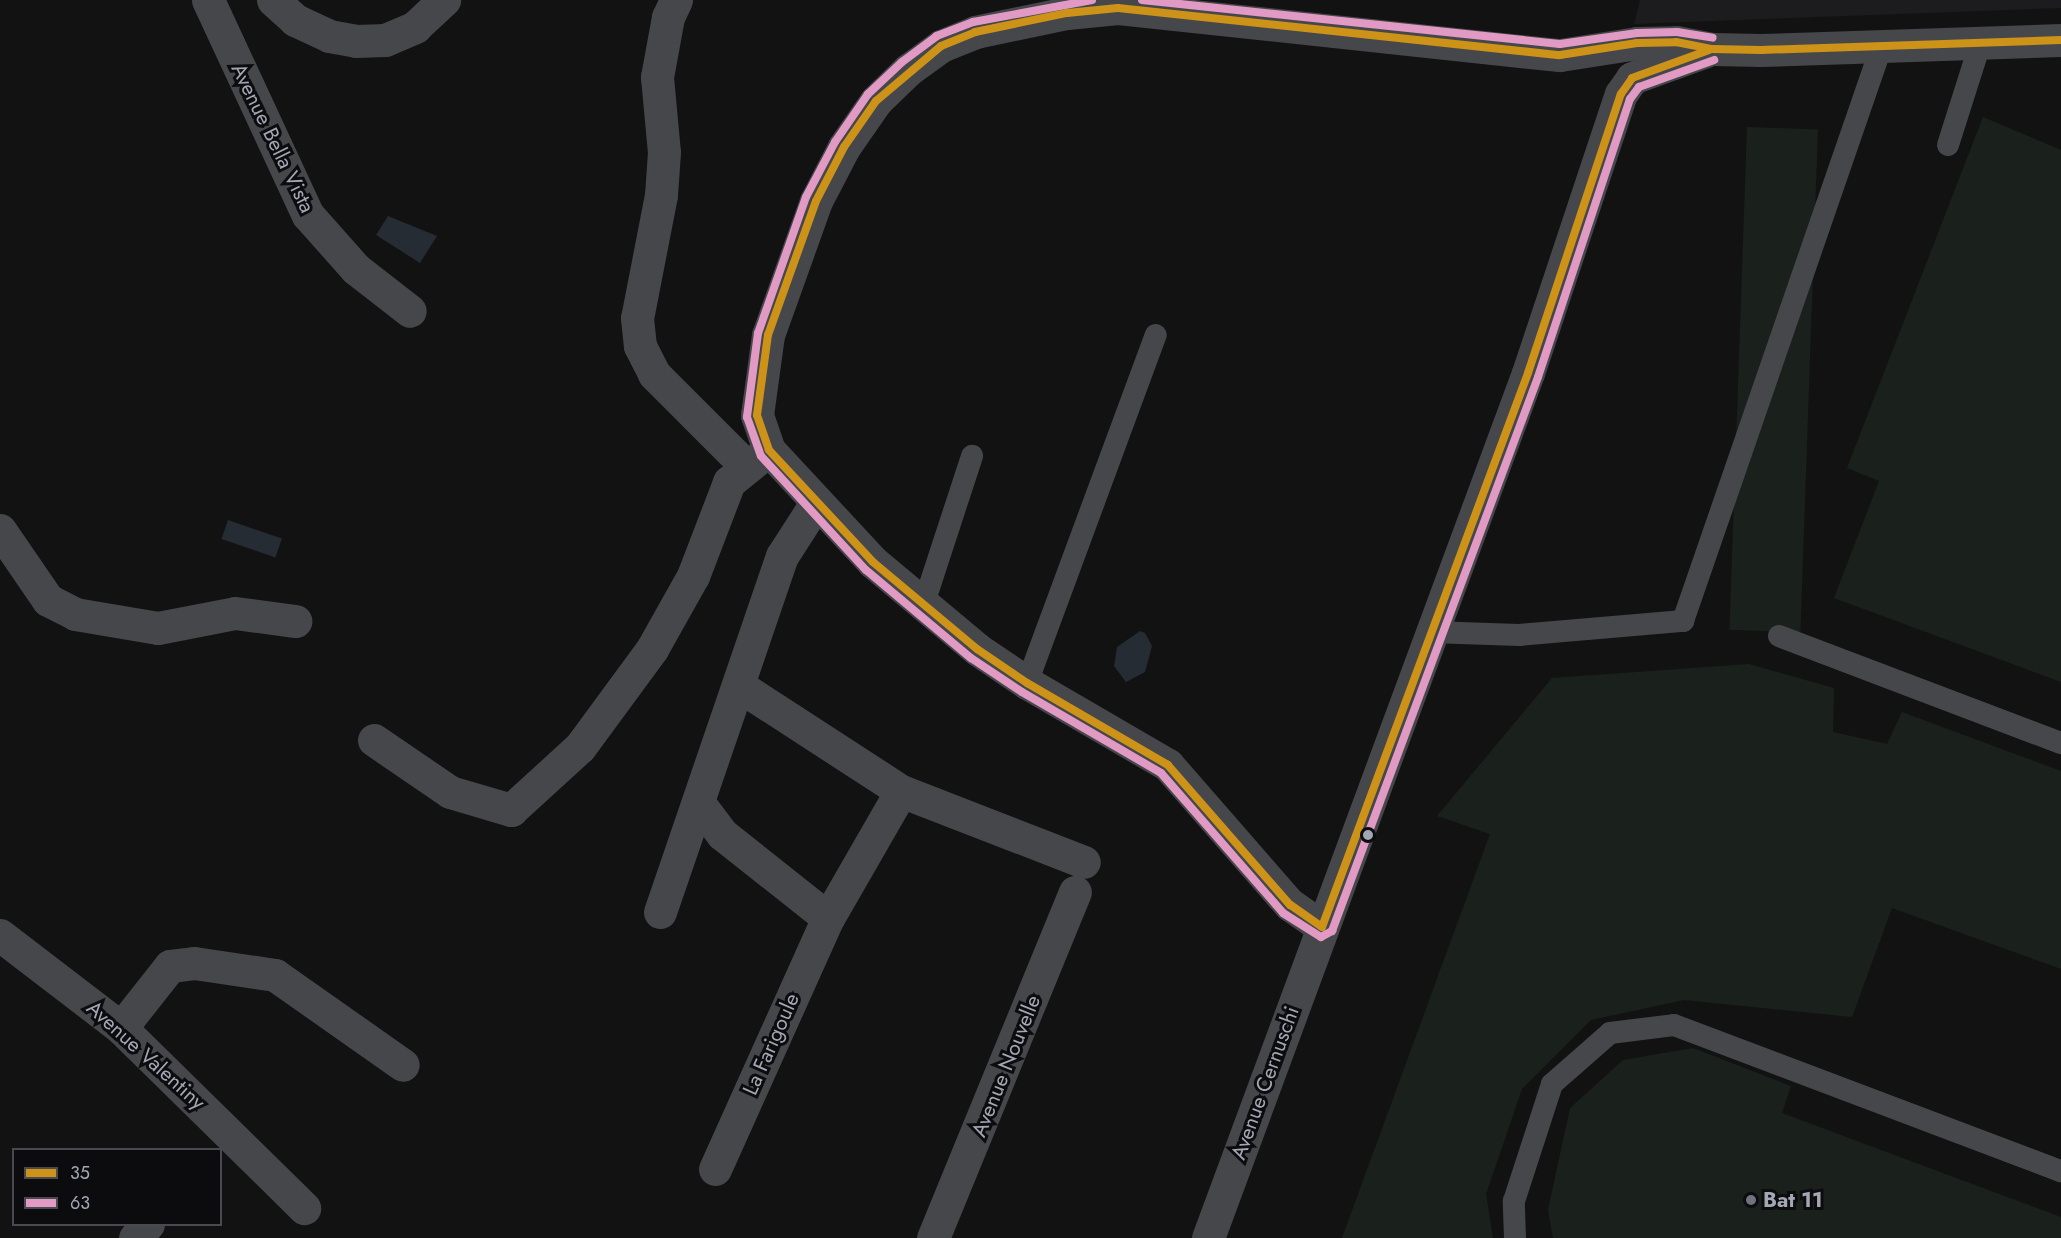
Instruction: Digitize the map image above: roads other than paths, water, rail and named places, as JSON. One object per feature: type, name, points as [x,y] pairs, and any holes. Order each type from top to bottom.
[{"type":"street","name":"Avenue Bella Vista","points":[[208,0],[308,215],[356,269],[410,311]]},
{"type":"street","points":[[273,0],[295,20],[320,32],[356,40],[386,40],[415,27],[444,0]]},
{"type":"street","points":[[676,0],[668,16],[657,77],[664,152],[661,195],[637,318],[640,346],[654,374],[816,503],[923,606],[1027,683],[1167,765],[1290,905],[1322,927]]},
{"type":"street","points":[[374,740],[450,792],[511,810],[580,747],[652,650],[693,576],[729,482],[757,457],[757,415],[768,335],[816,201],[844,147],[876,101],[908,70],[941,46],[975,33],[1023,22],[1118,8],[1560,55],[1637,43],[1676,42],[1712,49],[2061,40]]},
{"type":"street","name":"Avenue Cernuschi","points":[[1208,1238],[1430,632],[1528,373],[1622,94],[1632,78],[1712,49]]},
{"type":"street","points":[[660,912],[782,556],[816,503]]},
{"type":"street","points":[[0,530],[48,600],[75,614],[158,628],[235,613],[295,621]]},
{"type":"street","points":[[738,685],[901,790]]},
{"type":"street","name":"Avenue Nouvelle","points":[[901,790],[1079,877],[933,1238]]},
{"type":"street","name":"La Farigoule","points":[[715,1169],[828,918],[901,790]]},
{"type":"street","points":[[698,802],[723,834],[828,918]]},
{"type":"street","name":"Avenue Valentiny","points":[[4,945],[121,1028],[225,1142],[304,1208]]},
{"type":"street","points":[[121,1028],[170,966],[195,963],[274,975],[403,1065]]},
{"type":"street","points":[[135,1238],[146,1226]]},
{"type":"lane","points":[[1948,145],[1981,41]]},
{"type":"lane","points":[[1430,632],[1519,635],[1683,621],[1882,45]]},
{"type":"lane","points":[[1027,683],[1156,335]]},
{"type":"lane","points":[[923,606],[972,456]]},
{"type":"lane","points":[[1779,636],[2061,743]]},
{"type":"lane","points":[[1515,1238],[1514,1201],[1552,1084],[1610,1033],[1664,1026],[1674,1025],[2061,1171]]},
{"type":"place","name":"Bat 11","points":[[1751,1200]]}]
